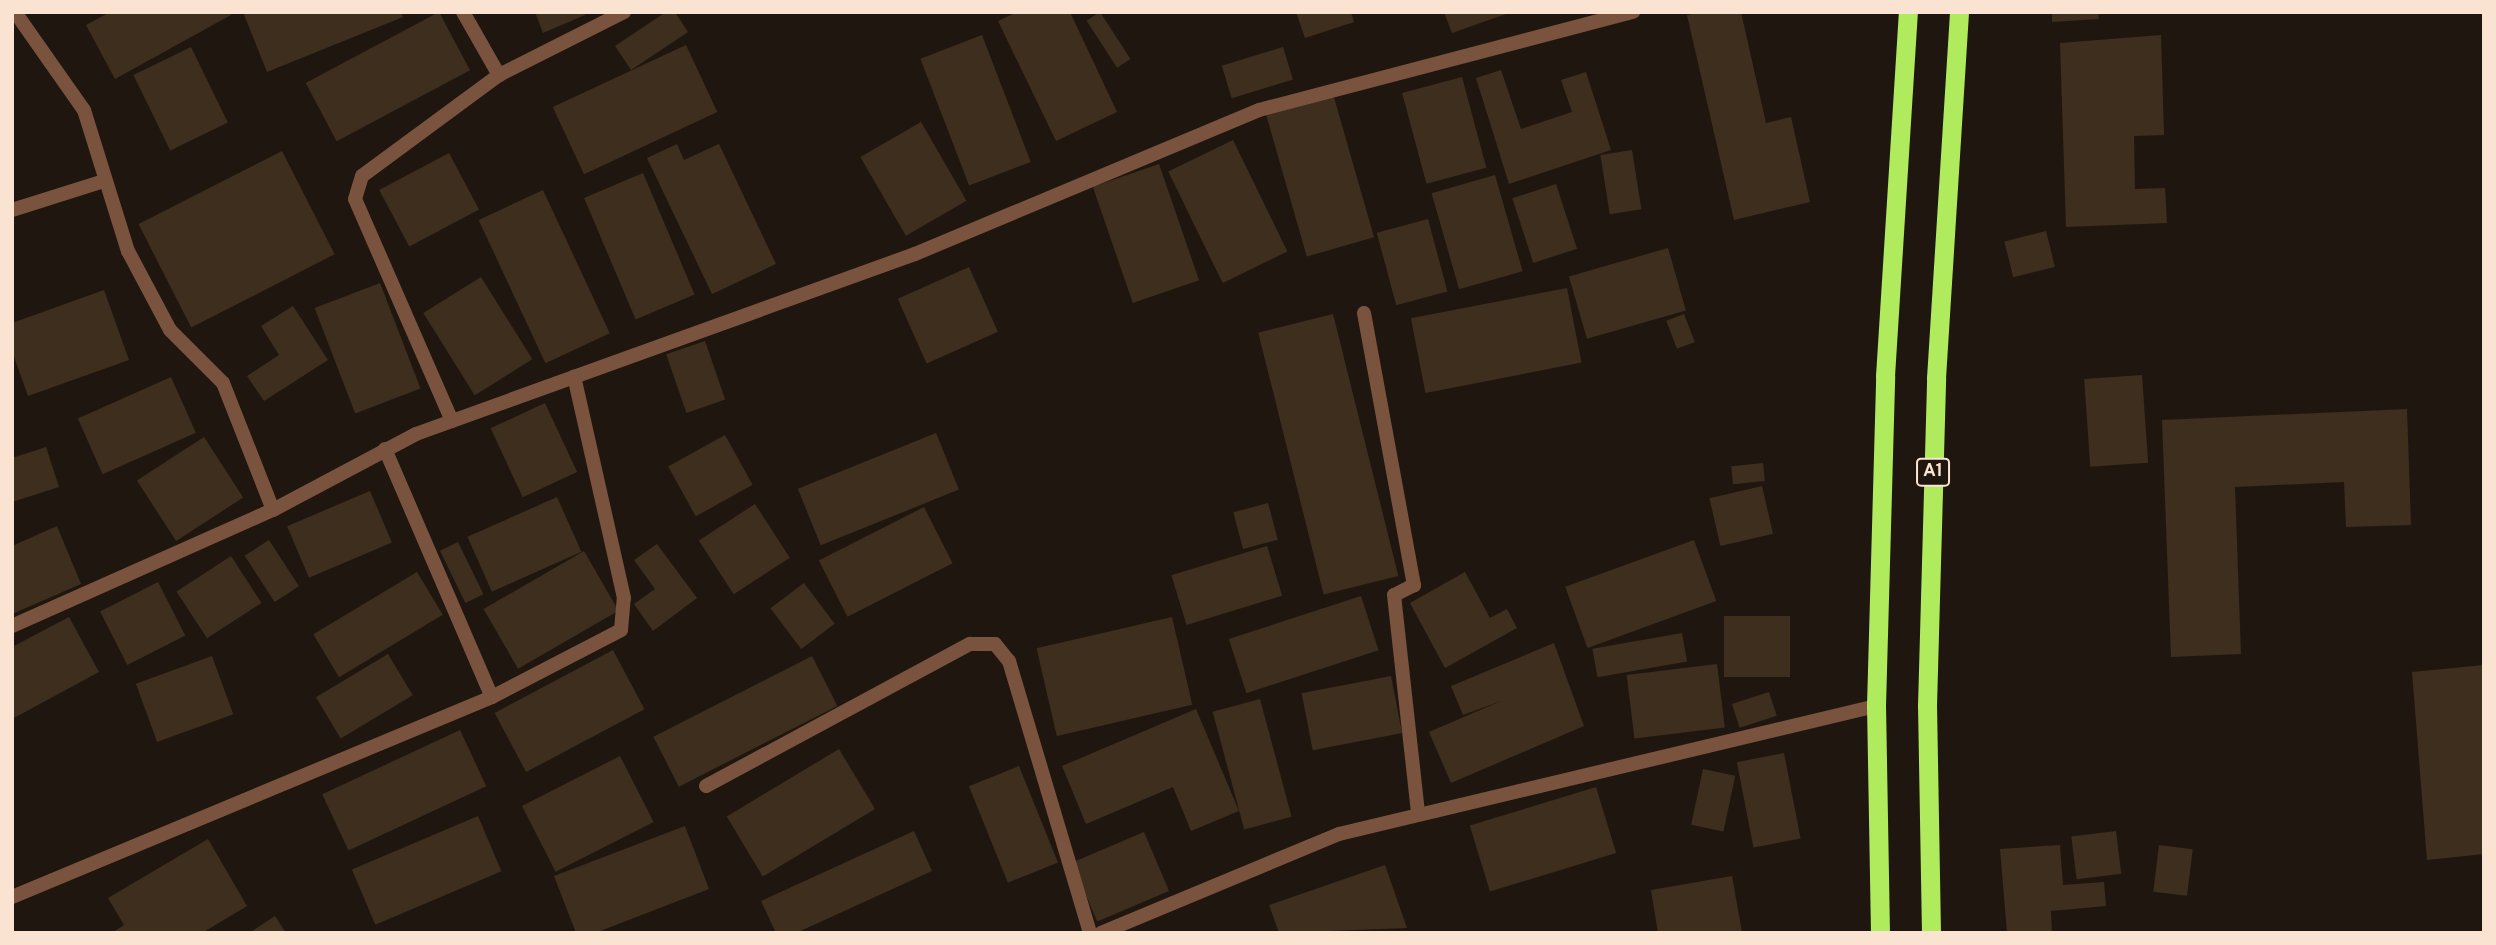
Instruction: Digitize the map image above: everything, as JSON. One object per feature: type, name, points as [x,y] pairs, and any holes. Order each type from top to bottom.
[{"type":"highway","points":[[1880,933],[1876,706],[1885,376],[1908,12]]},
{"type":"highway","name":"A1","points":[[1931,933],[1927,706],[1936,378],[1959,12]]},
{"type":"street","points":[[15,12],[84,110],[128,251],[170,330],[223,383],[272,510]]},
{"type":"street","points":[[463,12],[499,75]]},
{"type":"street","points":[[452,421],[355,199],[362,176],[499,75],[624,12]]},
{"type":"street","points":[[12,626],[272,510],[385,449],[452,421],[915,254],[1259,110],[1633,12]]},
{"type":"street","points":[[12,210],[104,181]]},
{"type":"street","points":[[1364,313],[1414,586],[1394,595],[1418,813]]},
{"type":"street","points":[[12,897],[492,697],[621,630],[624,598],[574,376]]},
{"type":"street","points":[[385,449],[492,697]]},
{"type":"street","points":[[706,786],[970,644],[995,644],[1009,661],[1090,933]]},
{"type":"street","points":[[1101,933],[1339,834],[1418,813],[1876,706]]},
{"type":"building","points":[[110,12],[229,12],[231,15],[115,79],[86,25]]},
{"type":"building","points":[[243,12],[401,12],[403,17],[267,72]]},
{"type":"building","points":[[439,12],[470,70],[337,141],[306,83]]},
{"type":"building","points":[[535,12],[584,12],[585,15],[543,33]]},
{"type":"building","points":[[666,12],[675,12],[688,32],[631,70],[615,46]]},
{"type":"building","points":[[1017,12],[1070,12],[1117,112],[1056,141],[998,21]]},
{"type":"building","points":[[1100,12],[1130,59],[1117,68],[1087,21]]},
{"type":"building","points":[[1296,12],[1351,12],[1354,22],[1305,38]]},
{"type":"building","points":[[1444,12],[1509,12],[1509,13],[1452,33]]},
{"type":"building","points":[[1701,12],[1741,12],[1766,123],[1791,117],[1810,202],[1734,220],[1687,15]]},
{"type":"building","points":[[2052,12],[2098,12],[2099,19],[2052,22]]},
{"type":"building","points":[[982,35],[1031,162],[969,186],[920,59]]},
{"type":"building","points":[[2161,35],[2164,135],[2134,136],[2135,189],[2165,188],[2167,223],[2066,227],[2060,43]]},
{"type":"building","points":[[686,45],[717,112],[584,174],[553,107]]},
{"type":"building","points":[[191,47],[228,122],[170,151],[133,75]]},
{"type":"building","points":[[1283,47],[1293,80],[1232,98],[1222,66]]},
{"type":"building","points":[[1501,70],[1521,129],[1572,112],[1561,80],[1586,72],[1611,150],[1509,184],[1476,78]]},
{"type":"building","points":[[1462,77],[1486,168],[1426,184],[1402,93]]},
{"type":"building","points":[[1333,94],[1374,237],[1307,257],[1266,113]]},
{"type":"building","points":[[921,122],[966,201],[906,236],[860,157]]},
{"type":"building","points":[[1233,140],[1287,251],[1223,283],[1168,172]]},
{"type":"building","points":[[677,144],[684,160],[719,144],[776,264],[712,294],[647,158]]},
{"type":"building","points":[[1632,150],[1641,209],[1610,214],[1600,155]]},
{"type":"building","points":[[282,151],[335,254],[191,327],[139,224]]},
{"type":"building","points":[[449,153],[479,210],[409,247],[379,190]]},
{"type":"building","points":[[1159,164],[1199,280],[1133,303],[1093,187]]},
{"type":"building","points":[[643,173],[695,295],[636,320],[584,198]]},
{"type":"building","points":[[1495,175],[1523,271],[1459,289],[1432,193]]},
{"type":"building","points":[[1556,184],[1577,249],[1533,263],[1512,198]]},
{"type":"building","points":[[543,190],[610,333],[545,363],[479,220]]},
{"type":"building","points":[[1428,219],[1447,291],[1396,305],[1377,233]]},
{"type":"building","points":[[2046,231],[2055,267],[2013,277],[2004,241]]},
{"type":"building","points":[[1668,248],[1686,310],[1587,339],[1569,276]]},
{"type":"building","points":[[969,267],[998,332],[927,364],[898,299]]},
{"type":"building","points":[[481,277],[532,359],[475,395],[423,313]]},
{"type":"building","points":[[380,283],[420,388],[355,414],[315,308]]},
{"type":"building","points":[[1567,288],[1582,363],[1425,393],[1411,318]]},
{"type":"building","points":[[104,290],[129,360],[28,396],[12,351],[12,323]]},
{"type":"building","points":[[293,306],[328,360],[264,401],[247,376],[279,355],[261,326]]},
{"type":"building","points":[[1333,314],[1398,576],[1324,595],[1258,333]]},
{"type":"building","points":[[1684,314],[1695,342],[1677,349],[1666,321]]},
{"type":"building","points":[[705,341],[725,400],[686,413],[666,354]]},
{"type":"building","points":[[2142,375],[2148,463],[2090,467],[2084,379]]},
{"type":"building","points":[[171,377],[196,433],[103,474],[78,418]]},
{"type":"building","points":[[545,403],[577,472],[523,497],[491,428]]},
{"type":"building","points":[[2407,409],[2411,525],[2346,527],[2344,482],[2235,487],[2241,654],[2171,657],[2162,420]]},
{"type":"building","points":[[936,433],[959,490],[821,545],[798,489]]},
{"type":"building","points":[[725,435],[753,485],[696,516],[668,467]]},
{"type":"building","points":[[204,437],[243,497],[176,541],[137,481]]},
{"type":"building","points":[[46,447],[59,487],[12,502],[12,458]]},
{"type":"building","points":[[1763,463],[1765,481],[1733,484],[1731,466]]},
{"type":"building","points":[[1762,486],[1773,534],[1720,546],[1709,498]]},
{"type":"building","points":[[370,491],[392,543],[309,578],[287,526]]},
{"type":"building","points":[[557,497],[581,552],[492,592],[467,537]]},
{"type":"building","points":[[1268,503],[1278,540],[1243,549],[1233,512]]},
{"type":"building","points":[[755,504],[790,558],[734,594],[699,540]]},
{"type":"building","points":[[924,507],[953,563],[847,617],[819,561]]},
{"type":"building","points":[[57,526],[81,584],[12,614],[12,546]]},
{"type":"building","points":[[269,540],[299,586],[275,602],[245,556]]},
{"type":"building","points":[[1694,540],[1716,601],[1587,648],[1565,587]]},
{"type":"building","points":[[458,542],[483,594],[465,603],[440,551]]},
{"type":"building","points":[[657,544],[697,598],[653,631],[634,604],[655,589],[634,560]]},
{"type":"building","points":[[1267,546],[1282,596],[1187,625],[1171,575]]},
{"type":"building","points":[[584,551],[618,611],[518,669],[484,609]]},
{"type":"building","points":[[231,556],[261,603],[207,638],[176,591]]},
{"type":"building","points":[[417,572],[443,615],[339,677],[313,634]]},
{"type":"building","points":[[1465,572],[1490,618],[1507,609],[1517,628],[1445,668],[1410,603]]},
{"type":"building","points":[[158,582],[185,635],[127,665],[100,612]]},
{"type":"building","points":[[804,583],[835,624],[801,649],[770,608]]},
{"type":"building","points":[[1361,596],[1379,650],[1246,693],[1229,639]]},
{"type":"building","points":[[1724,616],[1790,616],[1790,677],[1724,677]]},
{"type":"building","points":[[69,617],[99,672],[12,719],[12,647]]},
{"type":"building","points":[[1172,617],[1192,705],[1057,736],[1037,648]]},
{"type":"building","points":[[1682,633],[1687,662],[1597,677],[1592,649]]},
{"type":"building","points":[[1554,643],[1584,726],[1451,783],[1429,732],[1501,701],[1463,715],[1451,686]]},
{"type":"building","points":[[613,650],[644,709],[526,772],[495,713]]},
{"type":"building","points":[[388,654],[413,695],[341,738],[316,697]]},
{"type":"building","points":[[212,656],[233,714],[157,742],[136,684]]},
{"type":"building","points":[[812,656],[837,706],[679,787],[653,737]]},
{"type":"building","points":[[1717,664],[1725,728],[1634,739],[1627,675]]},
{"type":"building","points":[[2484,665],[2484,854],[2427,860],[2412,672]]},
{"type":"building","points":[[1391,676],[1402,733],[1313,750],[1302,693]]},
{"type":"building","points":[[1769,692],[1777,716],[1740,728],[1732,704]]},
{"type":"building","points":[[1260,699],[1292,817],[1244,830],[1213,712]]},
{"type":"building","points":[[1196,709],[1239,811],[1191,831],[1173,787],[1086,824],[1062,766]]},
{"type":"building","points":[[460,730],[486,786],[348,850],[322,794]]},
{"type":"building","points":[[839,749],[875,809],[763,876],[727,816]]},
{"type":"building","points":[[1784,753],[1801,838],[1753,848],[1737,762]]},
{"type":"building","points":[[620,756],[654,822],[556,872],[522,806]]},
{"type":"building","points":[[1019,766],[1058,862],[1008,883],[969,786]]},
{"type":"building","points":[[1703,769],[1735,776],[1723,832],[1691,825]]},
{"type":"building","points":[[1596,787],[1616,853],[1490,892],[1470,826]]},
{"type":"building","points":[[478,816],[501,871],[375,925],[352,870]]},
{"type":"building","points":[[685,826],[709,889],[595,933],[576,933],[554,876]]},
{"type":"building","points":[[914,831],[932,871],[796,933],[776,933],[761,901]]},
{"type":"building","points":[[2116,831],[2121,874],[2077,879],[2071,836]]},
{"type":"building","points":[[1144,832],[1169,891],[1097,921],[1072,862]]},
{"type":"building","points":[[208,839],[247,906],[202,933],[112,933],[124,925],[108,898]]},
{"type":"building","points":[[2060,845],[2063,885],[2104,882],[2106,906],[2051,911],[2052,933],[2007,933],[2000,849]]},
{"type":"building","points":[[2159,845],[2193,849],[2187,896],[2153,892]]},
{"type":"building","points":[[1385,865],[1407,928],[1279,933],[1269,905]]},
{"type":"building","points":[[1732,876],[1742,932],[1658,933],[1651,890]]},
{"type":"building","points":[[275,916],[286,933],[249,933]]}]
